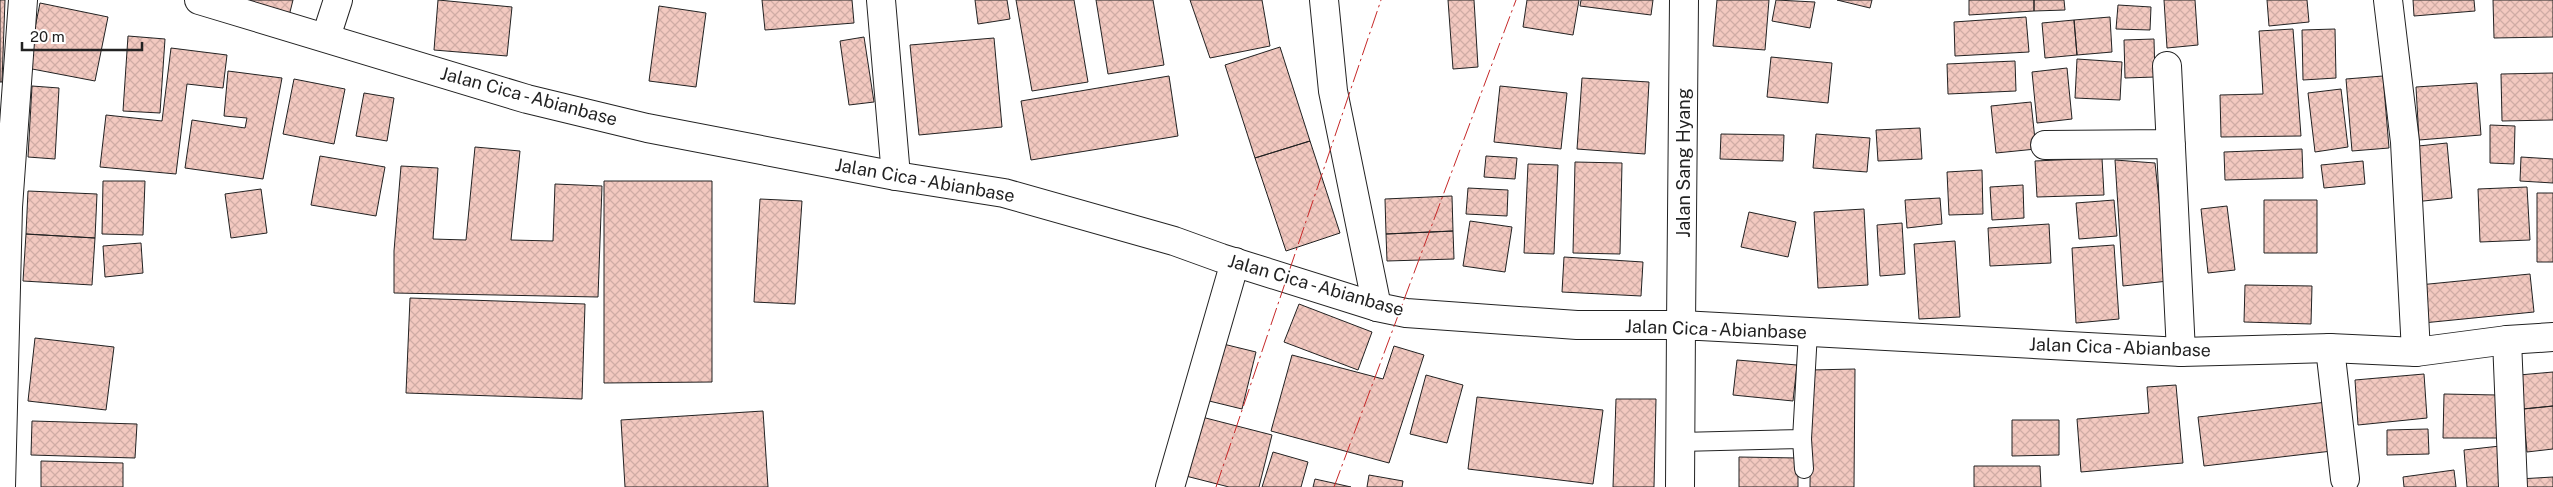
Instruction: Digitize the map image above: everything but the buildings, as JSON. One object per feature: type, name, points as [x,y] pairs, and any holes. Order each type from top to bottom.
[{"type":"street","points":[[1,487],[8,207],[23,0]]},
{"type":"street","name":"Jalan Cica - Abianbase","points":[[199,0],[527,99],[647,128],[896,176],[1004,193],[1174,241],[1377,307],[1406,313],[1484,320],[1577,325],[1681,326],[2181,352],[2330,348],[2416,352],[2506,340],[2553,337]]},
{"type":"street","points":[[326,37],[338,0]]},
{"type":"street","points":[[881,0],[896,176]]},
{"type":"street","points":[[1324,0],[1333,91],[1377,307]]},
{"type":"street","name":"Jalan Sang Hyang","points":[[1680,487],[1684,0]]},
{"type":"street","points":[[2388,0],[2405,142],[2416,352]]},
{"type":"street","points":[[2167,66],[2181,352]]},
{"type":"street","points":[[2045,146],[2171,144]]},
{"type":"street","points":[[1170,487],[1235,262]]},
{"type":"street","points":[[2506,340],[2512,487]]},
{"type":"street","points":[[2330,348],[2345,479]]},
{"type":"lane","points":[[1804,469],[1802,439],[1808,332]]},
{"type":"lane","points":[[1680,442],[1802,439]]},
{"type":"power","points":[[1216,487],[1381,0]]},
{"type":"power","points":[[1334,487],[1516,0]]}]
